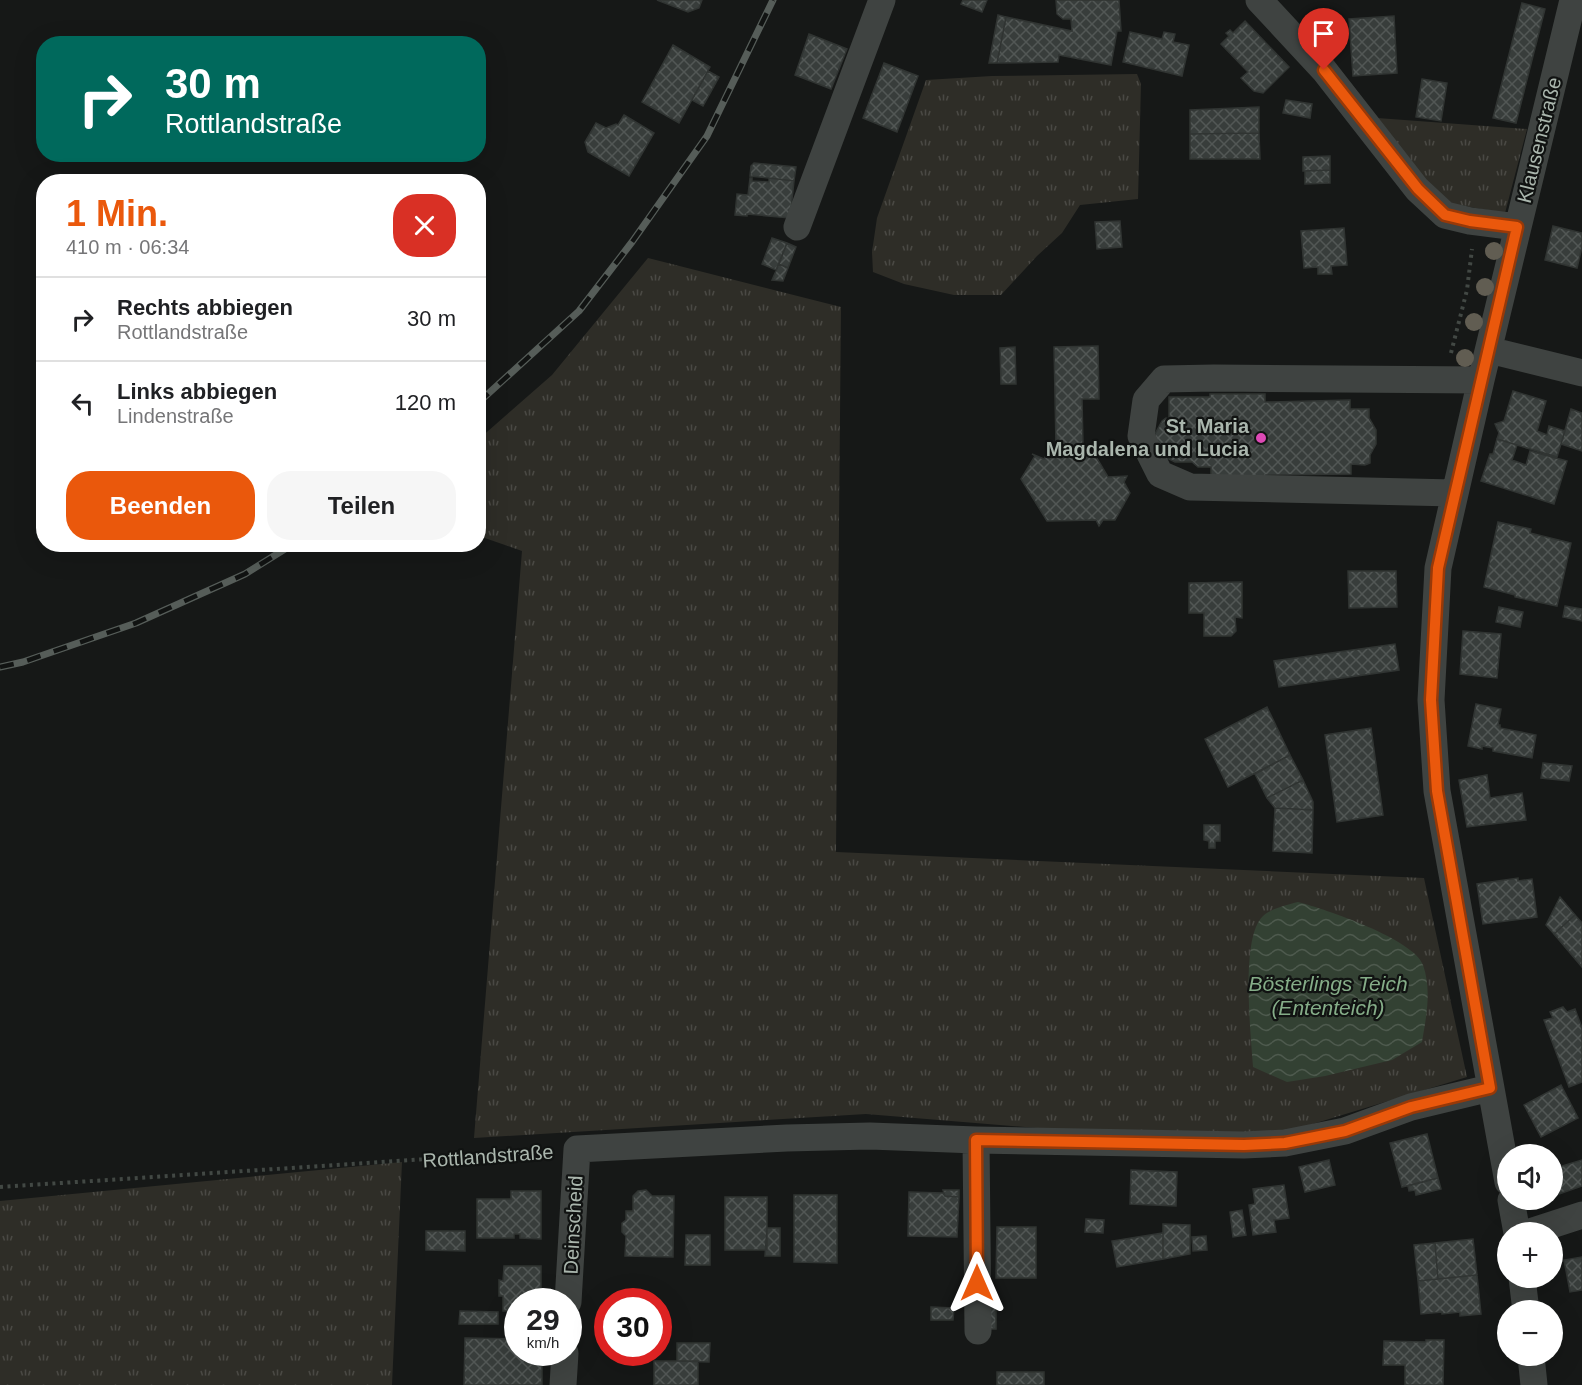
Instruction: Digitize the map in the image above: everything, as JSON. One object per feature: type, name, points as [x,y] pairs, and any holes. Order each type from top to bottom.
[{"type":"street","points":[[797,227],[882,0]]},
{"type":"street","points":[[1259,0],[1324,70],[1418,189],[1445,215],[1467,221],[1517,227]]},
{"type":"street","name":"Klausenstraße","points":[[1501,1144],[1437,791],[1431,700],[1438,568],[1517,227],[1574,0]]},
{"type":"street","points":[[1489,350],[1582,373]]},
{"type":"street","points":[[1454,493],[1190,487],[1160,474],[1141,436],[1146,400],[1164,379],[1481,380]]},
{"type":"street","name":"Rottlandstraße","points":[[577,1149],[870,1136],[1244,1145],[1285,1143],[1345,1131],[1411,1107],[1490,1088]]},
{"type":"street","points":[[976,1140],[978,1331]]},
{"type":"street","name":"Deinscheid","points":[[569,1288],[577,1149]]},
{"type":"street","points":[[1561,1222],[1582,1215]]},
{"type":"street","points":[[563,1385],[564,1366]]},
{"type":"street","points":[[1532,1366],[1534,1385]]},
{"type":"path","points":[[1444,380],[1467,290],[1472,252],[1467,221]]},
{"type":"path","name":"Rottlandstraße","points":[[0,1187],[577,1149]]},
{"type":"green space","points":[[1137,74],[1141,84],[1138,199],[1080,205],[1062,233],[1001,295],[954,295],[904,284],[873,272],[872,252],[877,218],[926,80],[992,76]]},
{"type":"green space","points":[[1377,118],[1527,129],[1505,213],[1440,202]]},
{"type":"green space","points":[[648,258],[841,307],[836,852],[1424,878],[1467,1077],[1244,1145],[866,1114],[474,1138],[522,551],[486,538],[486,433],[552,375]]},
{"type":"green space","points":[[402,1162],[392,1385],[0,1385],[0,1201]]},
{"type":"water","name":"Bösterlings Teich (Ententeich)","points":[[1298,902],[1367,926],[1387,935],[1416,955],[1423,965],[1427,984],[1422,1042],[1392,1060],[1325,1076],[1287,1082],[1253,1067],[1249,1011],[1251,944],[1256,927],[1263,916],[1280,907]]},
{"type":"building","points":[[657,0],[702,0],[699,8],[688,12]]},
{"type":"building","points":[[963,0],[987,0],[982,12],[961,4]]},
{"type":"building","points":[[1056,0],[1119,0],[1121,31],[1117,31],[1111,65],[1059,55],[1058,62],[997,63],[1006,17],[1072,31],[1071,19],[1063,19],[1057,14]]},
{"type":"building","points":[[1522,3],[1545,9],[1516,123],[1493,118]]},
{"type":"building","points":[[998,15],[1006,17],[997,63],[989,63]]},
{"type":"building","points":[[1394,16],[1397,73],[1353,76],[1349,19]]},
{"type":"building","points":[[1245,21],[1289,67],[1263,93],[1254,91],[1241,78],[1248,72],[1221,44],[1229,36],[1226,33],[1230,30],[1233,33]]},
{"type":"building","points":[[1130,32],[1162,39],[1164,32],[1175,34],[1173,42],[1189,45],[1182,76],[1123,62]]},
{"type":"building","points":[[809,34],[847,49],[831,89],[795,75]]},
{"type":"building","points":[[673,45],[710,67],[679,123],[642,102]]},
{"type":"building","points":[[884,63],[918,76],[897,132],[863,118]]},
{"type":"building","points":[[708,71],[719,77],[703,106],[692,100]]},
{"type":"building","points":[[1422,79],[1447,83],[1441,121],[1416,117]]},
{"type":"building","points":[[1286,100],[1312,104],[1310,118],[1283,113]]},
{"type":"building","points":[[1259,107],[1259,133],[1190,134],[1190,110]]},
{"type":"building","points":[[624,115],[654,133],[629,176],[588,152],[585,142],[596,123],[606,128],[618,125]]},
{"type":"building","points":[[1259,133],[1260,159],[1190,159],[1190,134]]},
{"type":"building","points":[[1330,156],[1330,170],[1303,171],[1303,157]]},
{"type":"building","points":[[754,163],[796,167],[794,181],[750,176],[751,166]]},
{"type":"building","points":[[1330,170],[1330,183],[1305,184],[1305,171]]},
{"type":"building","points":[[750,178],[752,181],[769,182],[769,178],[794,181],[790,218],[735,215],[737,194],[748,195]]},
{"type":"building","points":[[1120,221],[1122,247],[1097,249],[1095,222]]},
{"type":"building","points":[[1553,226],[1582,233],[1582,247],[1577,268],[1545,260]]},
{"type":"building","points":[[1344,228],[1347,265],[1331,266],[1332,274],[1318,274],[1318,267],[1304,268],[1301,231]]},
{"type":"building","points":[[772,238],[787,243],[776,270],[762,264]]},
{"type":"building","points":[[787,243],[796,247],[788,268],[779,264]]},
{"type":"building","points":[[779,264],[788,268],[783,281],[772,280]]},
{"type":"building","points":[[1098,346],[1099,399],[1082,399],[1083,445],[1056,446],[1054,347]]},
{"type":"building","points":[[1015,347],[1016,384],[1001,384],[1000,348]]},
{"type":"building","points":[[1513,391],[1546,401],[1537,431],[1547,435],[1549,426],[1565,431],[1557,457],[1497,439],[1499,433],[1495,424],[1504,421]]},
{"type":"building","points":[[1210,394],[1265,394],[1265,402],[1350,400],[1350,409],[1369,409],[1369,418],[1376,430],[1376,444],[1370,455],[1370,463],[1351,464],[1351,474],[1266,475],[1267,483],[1211,484],[1211,467],[1198,467],[1192,462],[1175,462],[1165,457],[1155,440],[1155,434],[1162,421],[1169,419],[1169,397],[1210,397]]},
{"type":"building","points":[[1571,409],[1582,413],[1582,451],[1561,444]]},
{"type":"building","points":[[1497,439],[1517,445],[1512,460],[1526,465],[1530,451],[1567,461],[1554,504],[1481,481]]},
{"type":"building","points":[[1089,445],[1108,477],[1127,476],[1124,482],[1130,493],[1115,520],[1103,520],[1099,526],[1096,520],[1047,521],[1021,479],[1035,456],[1032,454],[1044,459],[1052,446]]},
{"type":"building","points":[[1498,522],[1531,529],[1530,533],[1571,543],[1557,606],[1515,597],[1515,595],[1484,587]]},
{"type":"building","points":[[1348,571],[1396,571],[1397,607],[1349,608]]},
{"type":"building","points":[[1242,582],[1242,618],[1235,617],[1236,631],[1231,636],[1204,636],[1204,613],[1189,613],[1189,583]]},
{"type":"building","points":[[1565,606],[1582,609],[1582,621],[1563,617]]},
{"type":"building","points":[[1499,607],[1523,612],[1520,627],[1496,622]]},
{"type":"building","points":[[1463,631],[1501,634],[1497,678],[1460,674]]},
{"type":"building","points":[[1395,644],[1399,670],[1279,687],[1274,661]]},
{"type":"building","points":[[1476,704],[1501,709],[1498,725],[1500,728],[1536,735],[1532,758],[1493,751],[1493,748],[1482,746],[1482,749],[1468,746]]},
{"type":"building","points":[[1267,707],[1290,755],[1228,787],[1205,739]]},
{"type":"building","points":[[1371,728],[1383,815],[1337,822],[1325,735]]},
{"type":"building","points":[[1290,755],[1303,780],[1267,798],[1255,774]]},
{"type":"building","points":[[1543,763],[1572,766],[1569,781],[1541,778]]},
{"type":"building","points":[[1487,775],[1490,798],[1522,793],[1526,820],[1467,827],[1459,780]]},
{"type":"building","points":[[1303,780],[1313,802],[1313,810],[1275,808],[1267,798]]},
{"type":"building","points":[[1275,808],[1313,810],[1312,853],[1273,851]]},
{"type":"building","points":[[1204,825],[1220,825],[1220,841],[1215,841],[1215,848],[1209,848],[1209,841],[1204,840]]},
{"type":"building","points":[[1518,878],[1518,881],[1532,879],[1537,917],[1483,924],[1477,884]]},
{"type":"building","points":[[1560,897],[1575,915],[1554,934],[1546,925]]},
{"type":"building","points":[[1575,915],[1582,923],[1582,967],[1554,934]]},
{"type":"building","points":[[1563,1007],[1567,1012],[1575,1009],[1582,1028],[1582,1082],[1569,1087],[1544,1020],[1553,1018],[1550,1012]]},
{"type":"building","points":[[1561,1085],[1578,1118],[1541,1137],[1524,1105]]},
{"type":"building","points":[[1427,1134],[1438,1178],[1402,1187],[1390,1143]]},
{"type":"building","points":[[1329,1160],[1335,1185],[1305,1192],[1299,1167]]},
{"type":"building","points":[[1582,1160],[1582,1186],[1563,1193],[1563,1166]]},
{"type":"building","points":[[1131,1170],[1177,1172],[1176,1206],[1130,1204]]},
{"type":"building","points":[[1438,1178],[1441,1189],[1416,1195],[1415,1190],[1409,1191],[1408,1186]]},
{"type":"building","points":[[1284,1185],[1289,1218],[1274,1220],[1276,1232],[1253,1235],[1249,1205],[1255,1204],[1253,1189]]},
{"type":"building","points":[[646,1190],[652,1196],[674,1196],[673,1257],[625,1256],[626,1236],[622,1232],[622,1223],[626,1220],[626,1211],[633,1211],[633,1196],[638,1191]]},
{"type":"building","points":[[943,1190],[959,1190],[959,1197],[945,1196]]},
{"type":"building","points":[[511,1191],[541,1191],[541,1239],[520,1238],[520,1234],[514,1234],[514,1238],[477,1238],[477,1199],[511,1199]]},
{"type":"building","points":[[909,1192],[943,1193],[945,1196],[959,1197],[957,1237],[908,1236]]},
{"type":"building","points":[[794,1195],[837,1195],[837,1263],[794,1262]]},
{"type":"building","points":[[725,1197],[767,1197],[767,1250],[725,1250]]},
{"type":"building","points":[[1242,1210],[1246,1235],[1233,1237],[1230,1212]]},
{"type":"building","points":[[1086,1219],[1104,1220],[1103,1233],[1085,1232]]},
{"type":"building","points":[[1163,1224],[1190,1225],[1190,1254],[1163,1259]]},
{"type":"building","points":[[997,1227],[1036,1227],[1036,1278],[996,1278]]},
{"type":"building","points":[[767,1228],[780,1228],[780,1256],[765,1256]]},
{"type":"building","points":[[426,1231],[465,1231],[465,1251],[426,1250]]},
{"type":"building","points":[[1163,1233],[1163,1259],[1117,1267],[1112,1241]]},
{"type":"building","points":[[686,1235],[710,1235],[710,1265],[685,1265]]},
{"type":"building","points":[[1206,1236],[1207,1250],[1193,1251],[1192,1237]]},
{"type":"building","points":[[1473,1239],[1477,1275],[1438,1279],[1435,1243]]},
{"type":"building","points":[[1435,1243],[1438,1279],[1418,1281],[1414,1245]]},
{"type":"building","points":[[1582,1257],[1582,1290],[1570,1292],[1564,1260]]},
{"type":"building","points":[[504,1266],[541,1266],[541,1288],[504,1288],[504,1311],[503,1296],[499,1296],[499,1280],[503,1281]]},
{"type":"building","points":[[1477,1275],[1481,1314],[1460,1316],[1460,1312],[1442,1314],[1442,1312],[1421,1314],[1418,1281]]},
{"type":"building","points":[[984,1304],[996,1304],[996,1329],[983,1329]]},
{"type":"building","points":[[931,1307],[954,1308],[953,1320],[931,1320]]},
{"type":"building","points":[[460,1311],[498,1312],[498,1324],[459,1324]]},
{"type":"building","points":[[465,1338],[504,1339],[504,1366],[542,1366],[542,1385],[464,1385]]},
{"type":"building","points":[[1426,1340],[1444,1340],[1443,1385],[1405,1385],[1405,1365],[1383,1365],[1384,1341],[1426,1342]]},
{"type":"building","points":[[677,1343],[710,1343],[709,1362],[677,1361]]},
{"type":"building","points":[[672,1361],[698,1361],[698,1385],[654,1385],[654,1366],[672,1366]]},
{"type":"building","points":[[997,1372],[1044,1372],[1044,1385],[997,1385]]},
{"type":"railway","points":[[486,396],[579,311],[632,242],[707,136],[773,0]]},
{"type":"railway","points":[[0,667],[23,662],[136,623],[245,574],[280,552]]},
{"type":"place","name":"St. Maria Magdalena und Lucia","points":[[1261,438]]},
{"type":"route","points":[[977,1283],[976,1140],[1244,1145],[1285,1143],[1345,1131],[1411,1107],[1490,1088],[1437,791],[1431,700],[1438,568],[1517,227],[1470,221],[1445,215],[1418,189],[1324,70]]}]
